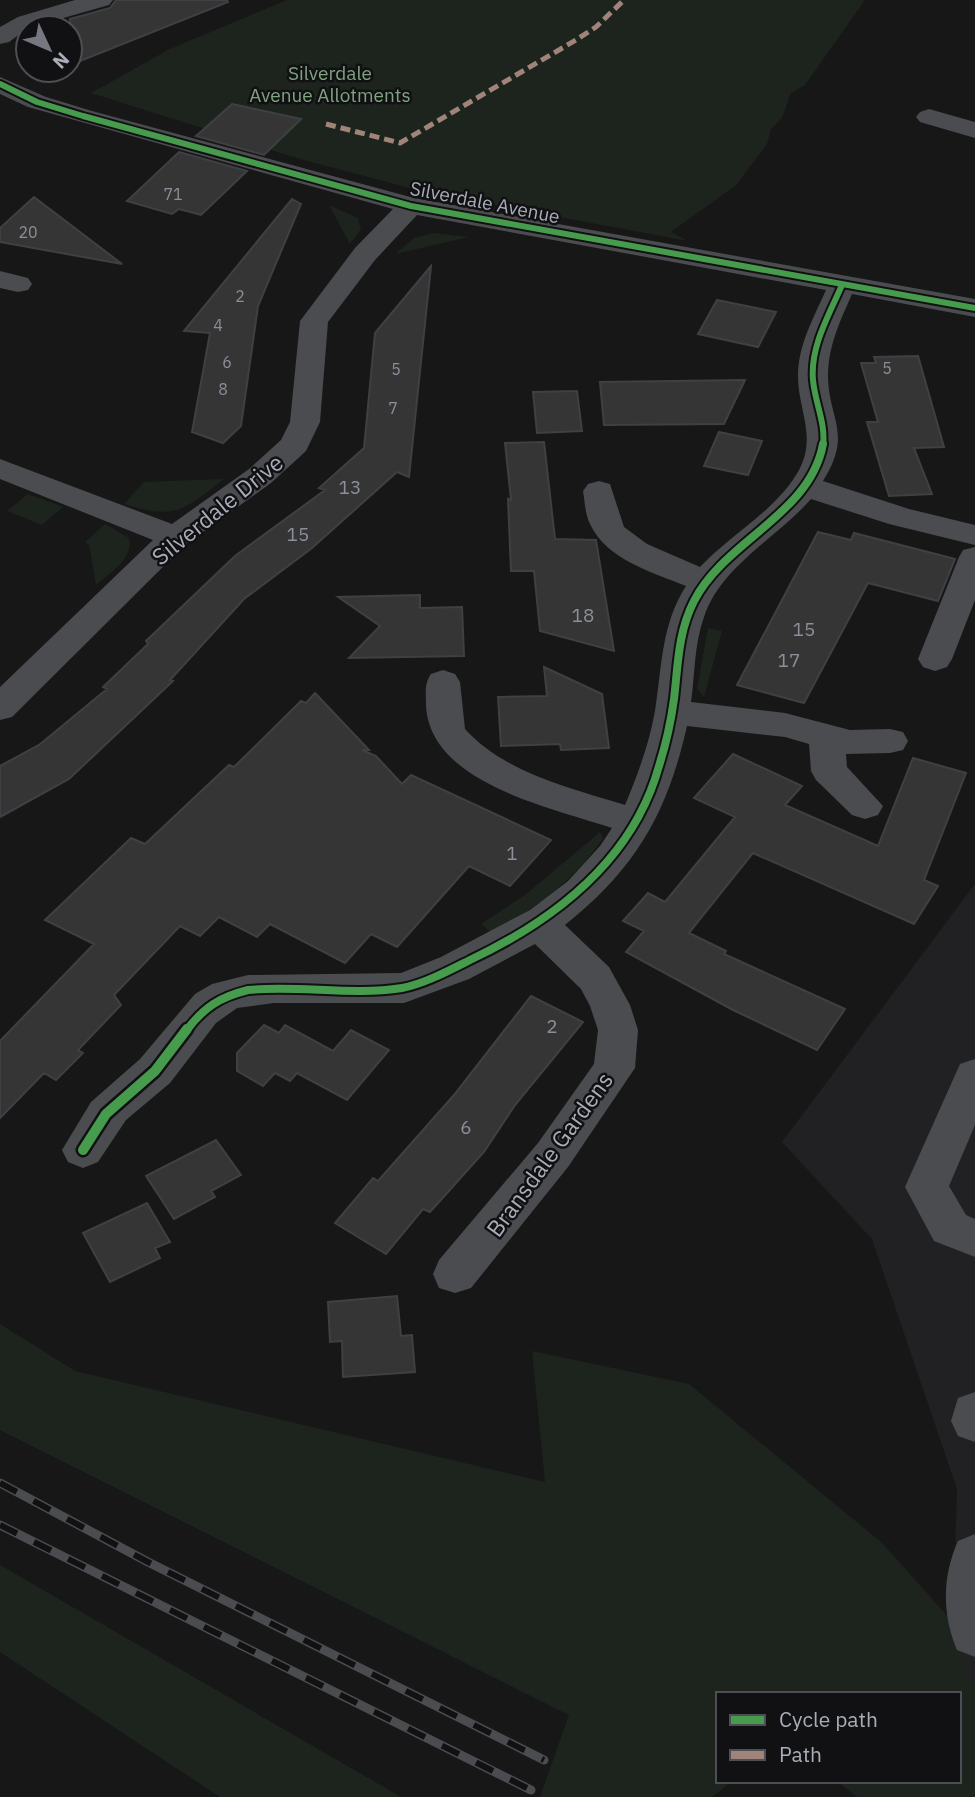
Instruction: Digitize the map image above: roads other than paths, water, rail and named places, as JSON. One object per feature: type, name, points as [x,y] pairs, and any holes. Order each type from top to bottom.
[{"type":"street","points":[[0,37],[26,22],[101,0]]},
{"type":"street","name":"Silverdale Avenue","points":[[0,84],[24,97],[72,113],[411,206],[975,308]]},
{"type":"street","points":[[929,117],[975,130]]},
{"type":"street","name":"Silverdale Drive","points":[[0,708],[175,537],[260,476],[295,444],[305,422],[314,321],[365,254],[411,206]]},
{"type":"street","points":[[83,1150],[107,1113],[154,1073],[209,1006],[214,985],[384,991],[404,988],[540,925],[610,862],[637,822],[660,766],[672,712],[676,653],[689,611],[706,582],[805,485],[824,446],[813,375],[817,346],[842,285]]},
{"type":"street","points":[[0,468],[175,537]]},
{"type":"street","points":[[805,485],[900,516],[975,534]]},
{"type":"street","points":[[599,491],[606,524],[616,539],[637,552],[706,582]]},
{"type":"street","points":[[935,659],[975,557]]},
{"type":"street","points":[[443,682],[448,732],[464,752],[492,769],[524,783],[637,822]]},
{"type":"street","points":[[672,712],[785,725],[850,742],[890,741]]},
{"type":"street","points":[[827,737],[828,771],[865,806]]},
{"type":"street","name":"Bransdale Gardens","points":[[455,1274],[487,1239],[553,1154],[614,1068],[618,1030],[610,1004],[595,978],[540,925]]},
{"type":"street","points":[[975,1076],[927,1187],[950,1228],[975,1238]]},
{"type":"street","points":[[975,1413],[975,1421]]},
{"type":"street","points":[[975,1558],[971,1575],[970,1605],[975,1632]]},
{"type":"railway","points":[[0,1483],[148,1562],[544,1760]]},
{"type":"railway","points":[[0,1525],[531,1790]]},
{"type":"park label","name":"Silverdale Avenue Allotments","points":[[330,84]]}]
